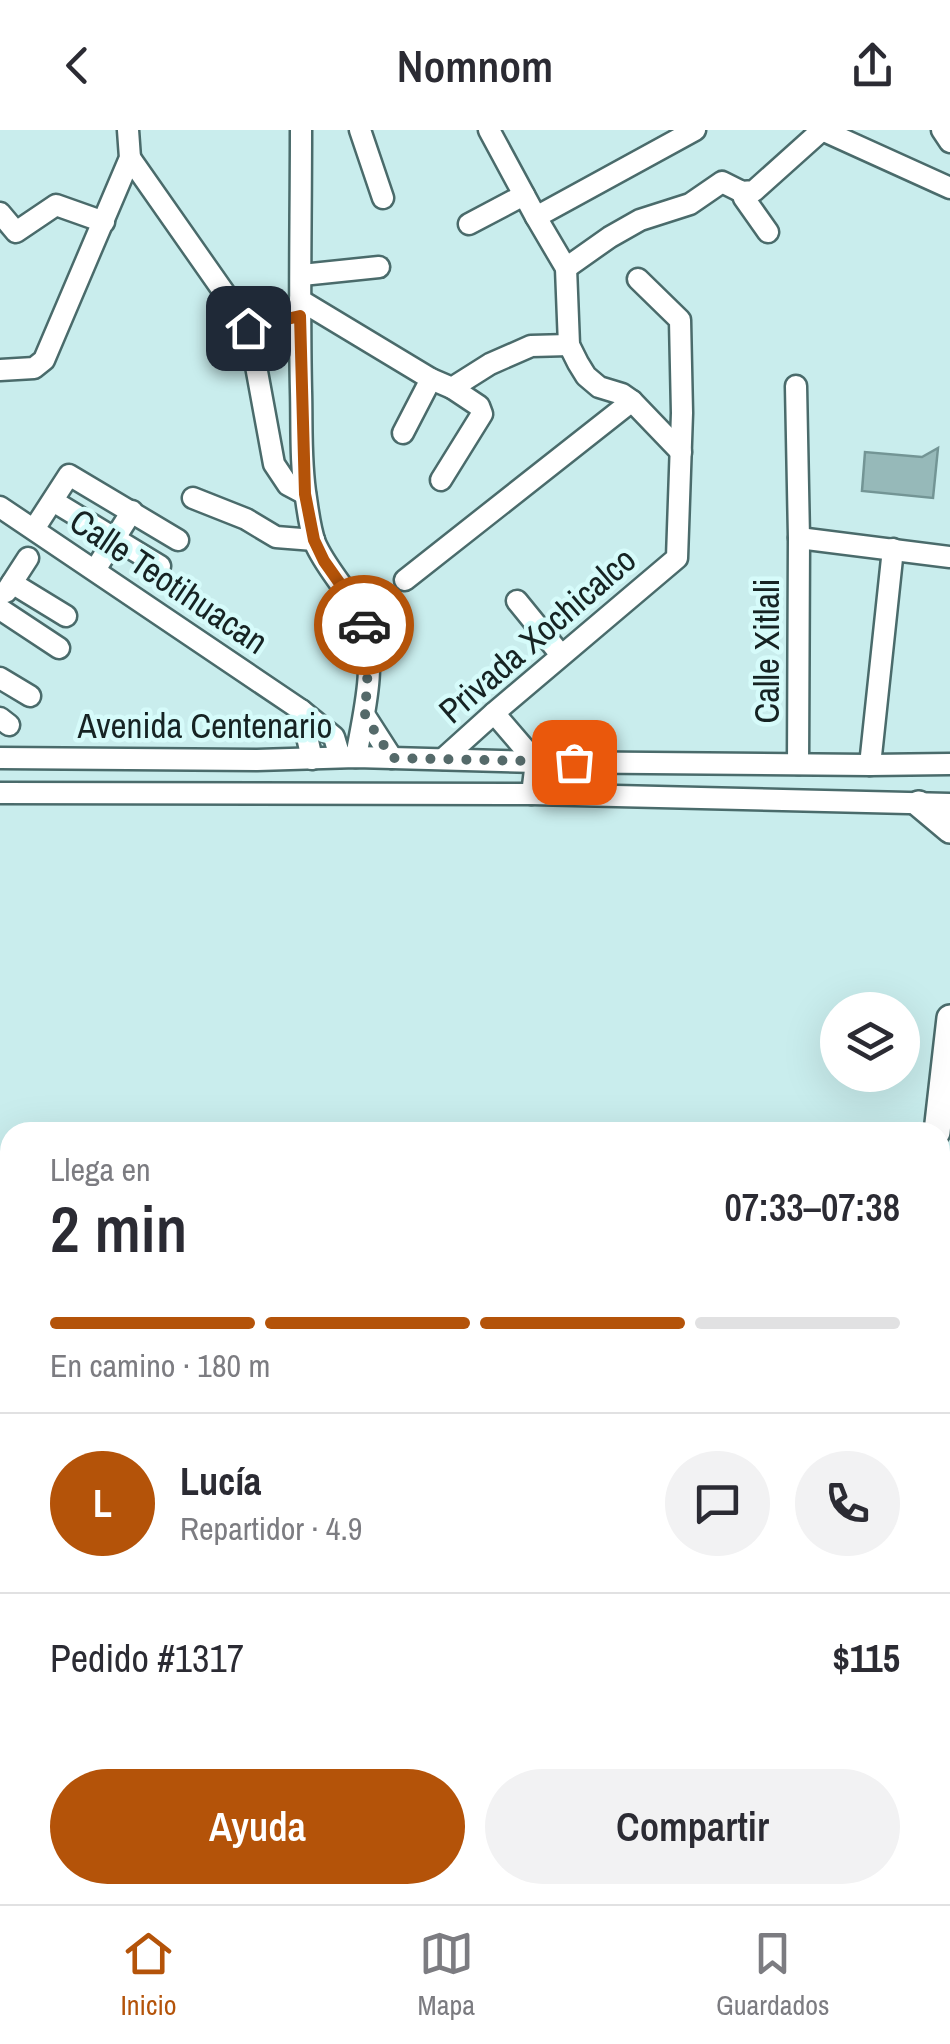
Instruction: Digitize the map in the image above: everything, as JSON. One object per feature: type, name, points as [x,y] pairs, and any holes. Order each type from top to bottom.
[{"type":"main road","points":[[919,804],[950,830]]},
{"type":"main road","points":[[945,1104],[950,1018]]},
{"type":"street","points":[[0,370],[27,370],[40,365],[130,158],[128,130]]},
{"type":"street","points":[[301,130],[305,494],[314,540],[355,605],[369,649],[365,716],[348,757]]},
{"type":"street","points":[[360,130],[383,198]]},
{"type":"street","points":[[490,130],[566,268],[569,345],[586,376],[632,401],[681,452]]},
{"type":"street","points":[[536,217],[695,130]]},
{"type":"street","points":[[566,268],[640,220],[690,204],[718,184],[725,182],[742,192],[754,191],[822,130],[950,188]]},
{"type":"street","points":[[942,130],[950,142]]},
{"type":"street","points":[[130,158],[248,328],[274,464],[288,484],[305,494]]},
{"type":"street","points":[[742,192],[768,232]]},
{"type":"street","points":[[468,224],[524,195]]},
{"type":"street","points":[[0,212],[16,232],[56,205],[104,222]]},
{"type":"street","points":[[302,275],[380,267]]},
{"type":"street","name":"Privada Xochicalco","points":[[443,759],[677,558],[680,320],[638,279]]},
{"type":"street","points":[[248,328],[300,308],[479,406],[482,414],[441,480]]},
{"type":"street","points":[[452,388],[490,364],[531,346],[569,345]]},
{"type":"street","points":[[403,433],[431,379]]},
{"type":"street","name":"Calle Xitlali","points":[[796,386],[798,764]]},
{"type":"street","points":[[406,580],[632,401]]},
{"type":"street","points":[[34,529],[69,475],[178,540]]},
{"type":"street","points":[[194,498],[276,536],[314,540]]},
{"type":"street","points":[[53,502],[160,566]]},
{"type":"street","name":"Calle Teotihuacan","points":[[1,510],[301,710],[334,737],[348,757]]},
{"type":"street","points":[[95,570],[132,510]]},
{"type":"street","points":[[799,538],[950,558]]},
{"type":"street","points":[[870,765],[893,549]]},
{"type":"street","points":[[7,587],[66,616]]},
{"type":"street","points":[[7,587],[59,648]]},
{"type":"street","points":[[517,600],[561,655]]},
{"type":"street","points":[[0,678],[30,696]]},
{"type":"street","points":[[301,710],[312,759]]},
{"type":"street","points":[[494,712],[536,762],[532,794]]},
{"type":"street","points":[[365,716],[392,758]]},
{"type":"street","name":"Avenida Centenario","points":[[0,758],[348,757],[950,764]]},
{"type":"street","points":[[255,793],[257,760]]},
{"type":"street","name":"Avenida Centenario","points":[[0,793],[532,794],[950,804]]},
{"type":"building","points":[[938,448],[933,498],[862,491],[865,452],[922,457]]},
{"type":"way so far","points":[[364,625],[369,649],[365,716],[392,758],[574,762]]},
{"type":"route","points":[[248,328],[300,316],[305,494],[314,540],[364,625]]}]
